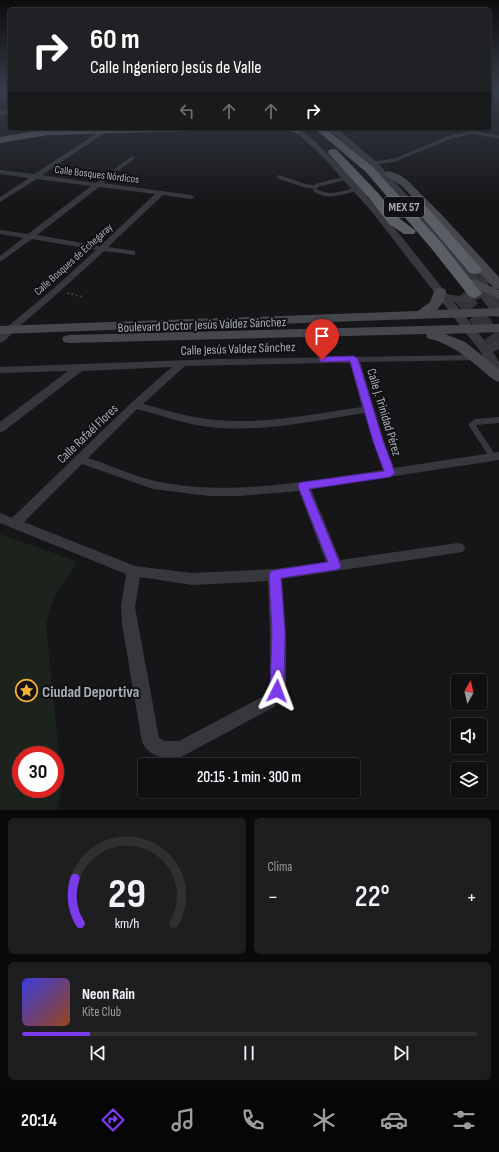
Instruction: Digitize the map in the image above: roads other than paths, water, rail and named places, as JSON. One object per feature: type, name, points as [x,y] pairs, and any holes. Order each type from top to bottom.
[{"type":"highway","name":"MEX 57","points":[[315,130],[394,221],[410,231],[473,286]]},
{"type":"highway","name":"MEX 57","points":[[316,130],[373,166],[432,239],[473,286]]},
{"type":"highway","points":[[373,166],[389,174],[440,229],[473,286]]},
{"type":"highway","points":[[373,166],[383,179],[407,202]]},
{"type":"main road","points":[[0,136],[28,130]]},
{"type":"main road","points":[[0,140],[48,132],[87,130]]},
{"type":"main road","points":[[389,174],[395,175],[406,184],[436,214],[499,285]]},
{"type":"main road","points":[[473,286],[499,295]]},
{"type":"main road","points":[[418,316],[435,306],[442,294]]},
{"type":"main road","name":"Boulevard Doctor Jesús Valdez Sánchez","points":[[2,335],[499,312]]},
{"type":"main road","name":"Boulevard Doctor Jesús Valdez Sánchez","points":[[2,335],[499,328]]},
{"type":"main road","points":[[369,331],[427,334],[446,338],[462,347],[481,354],[499,377]]},
{"type":"street","points":[[0,200],[105,130]]},
{"type":"street","points":[[314,130],[326,155],[375,210],[442,294],[468,329],[481,354],[499,373]]},
{"type":"street","points":[[0,260],[132,158]]},
{"type":"street","name":"Calle Bosques Nórdicos","points":[[0,172],[191,197]]},
{"type":"street","name":"Calle Bosques de Echegaray","points":[[2,335],[56,291],[161,193]]},
{"type":"street","points":[[407,202],[437,235],[473,286],[499,312]]},
{"type":"street","points":[[0,232],[132,253]]},
{"type":"street","points":[[442,294],[455,298],[467,299],[474,297],[473,286]]},
{"type":"street","points":[[481,354],[499,345]]},
{"type":"street","name":"Calle Jesús Valdez Sánchez","points":[[0,370],[78,369],[182,363],[481,354]]},
{"type":"street","name":"Calle J. Trinidad Pérez","points":[[354,359],[378,441],[390,473]]},
{"type":"street","name":"Calle Rafaél Flores","points":[[14,524],[135,405],[182,363]]},
{"type":"street","points":[[0,428],[78,369]]},
{"type":"street","points":[[135,405],[199,422],[238,426],[369,409]]},
{"type":"street","points":[[79,459],[153,485],[209,492],[238,492],[303,486],[496,456]]},
{"type":"street","points":[[303,486],[335,566]]},
{"type":"street","points":[[0,518],[134,571],[192,579],[275,575],[458,548]]},
{"type":"street","points":[[134,571],[129,591],[128,612],[151,742],[157,748],[169,751],[182,749],[268,702],[274,697],[277,691],[278,683],[278,633],[275,575]]},
{"type":"lane","points":[[373,166],[395,160],[454,136],[476,130]]},
{"type":"lane","points":[[472,132],[499,137]]},
{"type":"lane","points":[[279,177],[306,186],[315,187],[346,178]]},
{"type":"lane","points":[[315,187],[315,190],[318,193],[333,195],[356,189]]},
{"type":"lane","points":[[496,456],[473,428],[472,424],[476,422],[499,420]]},
{"type":"tunnel","points":[[476,272],[499,307]]},
{"type":"tunnel","points":[[461,295],[499,345]]},
{"type":"place","name":"Ciudad Deportiva","points":[[26,691]]}]
